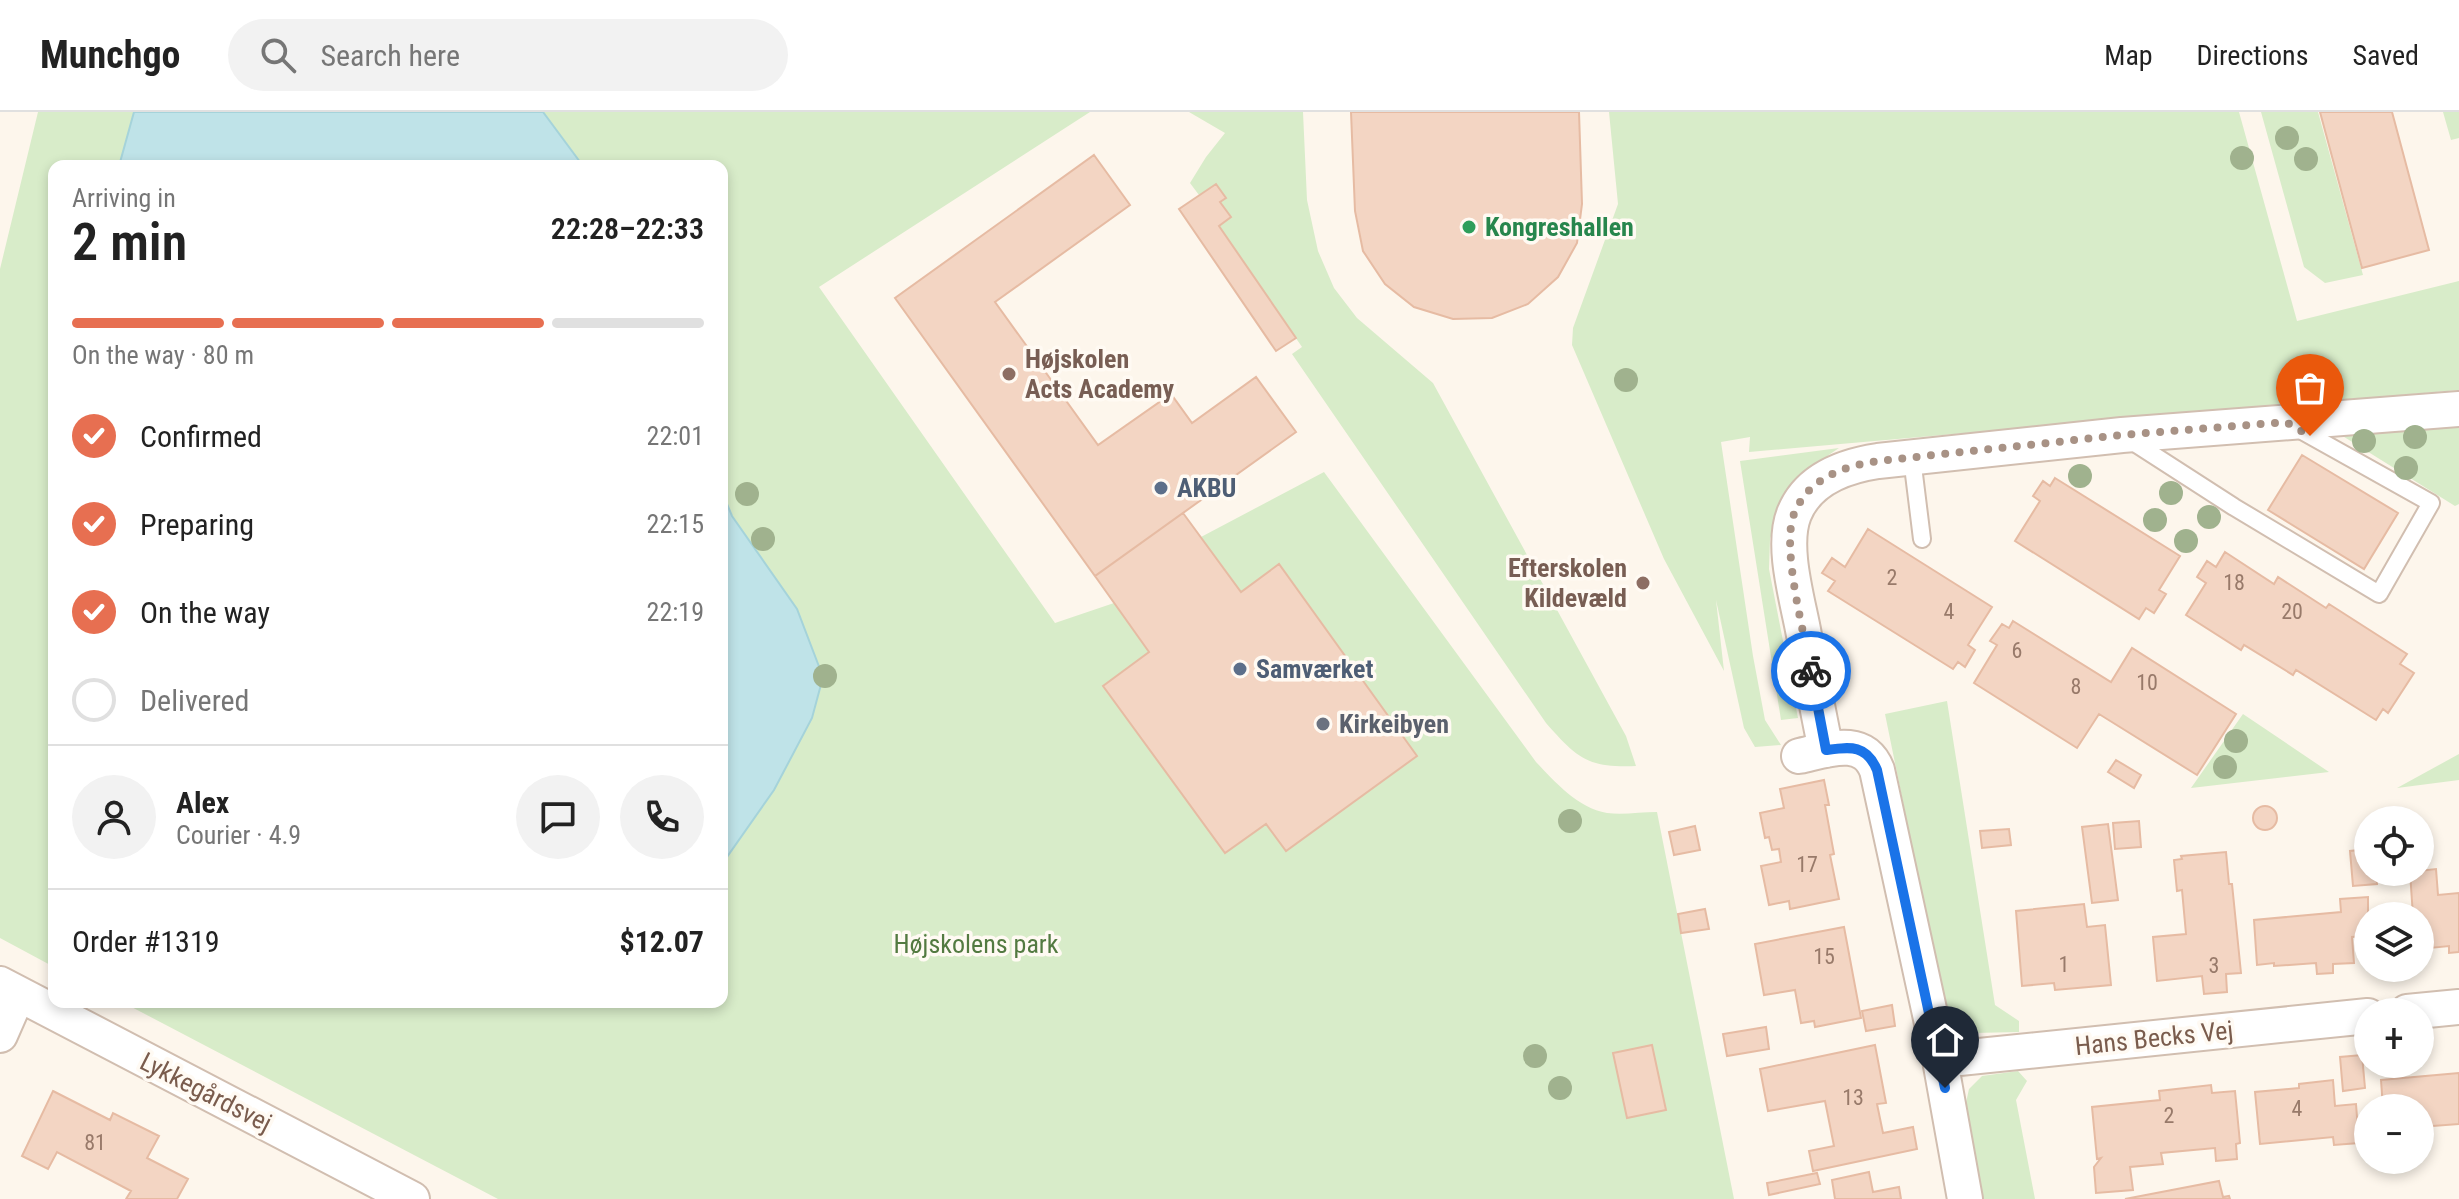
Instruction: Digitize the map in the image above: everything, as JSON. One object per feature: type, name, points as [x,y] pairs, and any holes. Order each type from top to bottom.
[{"type":"street","points":[[1965,1199],[1940,1060],[1877,770],[1866,752],[1855,748],[1812,753],[1790,557],[1794,513],[1820,481],[1836,471],[1858,464],[2122,435],[2459,409]]},
{"type":"street","points":[[0,1035],[9,989]]},
{"type":"street","name":"Lykkegårdsvej","points":[[9,989],[412,1199]]},
{"type":"street","points":[[2434,1009],[2459,1007]]},
{"type":"street","name":"Hans Becks Vej","points":[[1940,1060],[2354,1017]]},
{"type":"lane","points":[[2122,435],[2379,594],[2431,503],[2286,422]]},
{"type":"lane","points":[[1912,458],[1922,539]]},
{"type":"green space","name":"Højskolens park","points":[[38,112],[1090,112],[819,287],[1055,623],[1114,603],[1149,652],[1103,686],[1266,824],[1286,851],[1417,756],[1279,565],[1241,592],[1201,537],[1324,472],[1536,762],[1551,778],[1577,800],[1596,810],[1613,814],[1657,812],[1734,1199],[498,1199],[133,1008],[728,1008],[728,160],[48,160],[48,964],[0,938],[0,269]]},
{"type":"green space","points":[[1189,112],[1303,112],[1307,200],[1318,251],[1334,288],[1357,318],[1433,383],[1626,736],[1636,766],[1594,763],[1575,753],[1546,723],[1292,354],[1302,347],[1219,226],[1230,217],[1220,202],[1225,198],[1216,184],[1199,195],[1190,183],[1225,133]]},
{"type":"green space","points":[[1609,112],[2239,112],[2297,321],[2459,281],[2459,390],[1749,452],[1750,437],[1721,442],[1765,720],[1781,745],[1755,747],[1744,728],[1716,600],[1724,671],[1664,559],[1572,345],[1573,328],[1618,204]]},
{"type":"green space","points":[[2261,112],[2318,112],[2363,275],[2325,283],[2304,267]]},
{"type":"green space","points":[[2443,112],[2459,112],[2459,138],[2451,140]]},
{"type":"green space","points":[[2459,425],[2459,504],[2455,506],[2341,435]]},
{"type":"green space","points":[[1839,448],[1808,469],[1784,498],[1770,539],[1769,569],[1798,718],[1781,720],[1740,461]]},
{"type":"green space","points":[[1947,701],[1995,1005],[2019,1021],[2019,1032],[1973,1033],[1961,1028],[1946,1013],[1885,714]]},
{"type":"green space","points":[[2243,714],[2329,772],[2191,788]]},
{"type":"green space","points":[[2459,754],[2459,780],[2397,788]]},
{"type":"green space","points":[[2018,1071],[2027,1081],[2016,1100],[2035,1199],[1983,1199],[1965,1107],[1969,1089],[1982,1076]]},
{"type":"water","points":[[134,112],[543,112],[579,160],[121,160]]},
{"type":"water","points":[[728,506],[797,609],[823,677],[812,718],[774,790],[728,855]]},
{"type":"building","name":"Kongreshallen","points":[[1351,112],[1579,112],[1582,204],[1577,243],[1558,277],[1528,304],[1492,318],[1453,319],[1414,307],[1385,284],[1363,251],[1355,211]]},
{"type":"building","points":[[2320,112],[2392,112],[2429,250],[2362,268]]},
{"type":"building","points":[[1094,155],[1130,205],[995,302],[1098,445],[1171,394],[1192,423],[1256,377],[1296,432],[1095,576],[895,298]]},
{"type":"building","points":[[1216,184],[1226,198],[1220,202],[1231,217],[1219,226],[1296,338],[1276,351],[1179,209]]},
{"type":"building","points":[[2302,455],[2398,513],[2364,569],[2268,510]]},
{"type":"building","points":[[2055,478],[2180,556],[2159,590],[2166,594],[2154,613],[2146,608],[2139,619],[2015,541],[2040,501],[2033,496],[2043,481],[2050,486]]},
{"type":"building","name":"Samværket","points":[[1183,513],[1241,592],[1279,564],[1417,756],[1286,851],[1266,824],[1225,853],[1103,686],[1149,652],[1095,576]]},
{"type":"building","points":[[1868,529],[1992,607],[1968,645],[1975,650],[1965,667],[1958,662],[1953,669],[1828,591],[1835,581],[1822,573],[1832,558],[1845,567]]},
{"type":"building","points":[[2225,552],[2274,584],[2278,577],[2326,608],[2329,604],[2407,654],[2400,664],[2414,673],[2388,713],[2383,709],[2376,720],[2296,670],[2293,675],[2244,645],[2241,650],[2186,615],[2206,583],[2197,577],[2207,561],[2216,567]]},
{"type":"building","points":[[2013,621],[2111,682],[2132,648],[2236,714],[2197,775],[2099,714],[2077,748],[1974,683],[1997,645],[1990,641],[2002,624],[2009,628]]},
{"type":"building","points":[[2116,760],[2141,775],[2134,788],[2108,772]]},
{"type":"building","points":[[1824,780],[1834,854],[1830,855],[1839,899],[1790,909],[1789,901],[1769,905],[1761,866],[1781,862],[1779,849],[1772,850],[1769,837],[1765,838],[1760,813],[1784,808],[1780,789]]},
{"type":"building","points":[[2265,806],[2274,809],[2277,818],[2274,827],[2265,830],[2256,827],[2253,818],[2256,809]]},
{"type":"building","points":[[2139,821],[2141,847],[2115,849],[2113,823]]},
{"type":"building","points":[[2108,824],[2118,900],[2092,903],[2082,827]]},
{"type":"building","points":[[1695,826],[1700,850],[1674,855],[1669,832]]},
{"type":"building","points":[[2009,829],[2011,845],[1982,848],[1980,831]]},
{"type":"building","points":[[2350,851],[2354,851],[2354,886],[2353,886]]},
{"type":"building","points":[[2226,852],[2241,973],[2226,974],[2227,992],[2204,994],[2202,976],[2157,981],[2153,937],[2186,934],[2182,890],[2177,891],[2174,860],[2182,859],[2181,856]]},
{"type":"building","points":[[2434,869],[2438,895],[2459,893],[2459,952],[2449,953],[2449,946],[2434,948],[2434,902],[2412,902],[2411,886],[2434,886]]},
{"type":"building","points":[[2368,897],[2368,902],[2354,902],[2354,963],[2333,964],[2333,973],[2317,974],[2316,963],[2257,965],[2254,920],[2341,912],[2340,899]]},
{"type":"building","points":[[2084,904],[2087,927],[2105,925],[2111,985],[2055,990],[2054,983],[2022,986],[2016,911]]},
{"type":"building","points":[[1705,909],[1709,929],[1681,933],[1678,914]]},
{"type":"building","points":[[1844,927],[1861,1018],[1815,1027],[1814,1021],[1801,1023],[1795,990],[1764,995],[1755,944]]},
{"type":"building","points":[[1892,1005],[1895,1026],[1866,1031],[1862,1011]]},
{"type":"building","points":[[1766,1027],[1769,1049],[1727,1056],[1723,1034]]},
{"type":"building","points":[[1652,1045],[1666,1110],[1627,1118],[1613,1053]]},
{"type":"building","points":[[1875,1045],[1886,1103],[1877,1104],[1883,1133],[1913,1127],[1917,1149],[1813,1171],[1809,1151],[1834,1146],[1825,1101],[1768,1111],[1760,1069]]},
{"type":"building","points":[[2354,1056],[2354,1078],[2364,1078],[2365,1088],[2343,1091],[2340,1057]]},
{"type":"building","points":[[2459,1073],[2459,1124],[2434,1126],[2434,1094],[2382,1094],[2381,1080],[2434,1078],[2434,1075]]},
{"type":"building","points":[[2333,1080],[2335,1106],[2354,1104],[2354,1143],[2334,1145],[2333,1137],[2260,1144],[2255,1092],[2299,1088],[2299,1084]]},
{"type":"building","points":[[2211,1085],[2212,1093],[2235,1091],[2240,1143],[2236,1144],[2237,1159],[2216,1161],[2215,1148],[2161,1153],[2163,1164],[2130,1167],[2133,1190],[2096,1193],[2094,1167],[2101,1158],[2097,1159],[2092,1107],[2160,1100],[2159,1091]]},
{"type":"building","points":[[53,1091],[110,1120],[113,1113],[159,1136],[147,1158],[188,1179],[177,1199],[126,1199],[131,1191],[57,1152],[48,1169],[22,1156]]},
{"type":"building","points":[[1869,1172],[1873,1192],[1899,1187],[1901,1199],[1835,1199],[1832,1180]]},
{"type":"building","points":[[1817,1173],[1820,1184],[1769,1195],[1767,1183]]},
{"type":"building","points":[[2219,1181],[2223,1197],[2229,1196],[2230,1199],[2125,1199]]},
{"type":"way so far","points":[[1811,671],[1790,557],[1791,530],[1794,513],[1805,496],[1836,471],[1878,461],[2122,435],[2286,422],[2310,436]]},
{"type":"place","name":"Kongreshallen","points":[[1469,227]]},
{"type":"place","name":"Højskolen Acts Academy","points":[[1009,374]]},
{"type":"place","name":"AKBU","points":[[1161,488]]},
{"type":"place","name":"Efterskolen Kildevæld","points":[[1643,583]]},
{"type":"place","name":"Samværket","points":[[1240,669]]},
{"type":"place","name":"Kirkeibyen","points":[[1323,724]]},
{"type":"route","points":[[1811,671],[1826,750],[1855,748],[1866,752],[1877,770],[1945,1088]]}]
